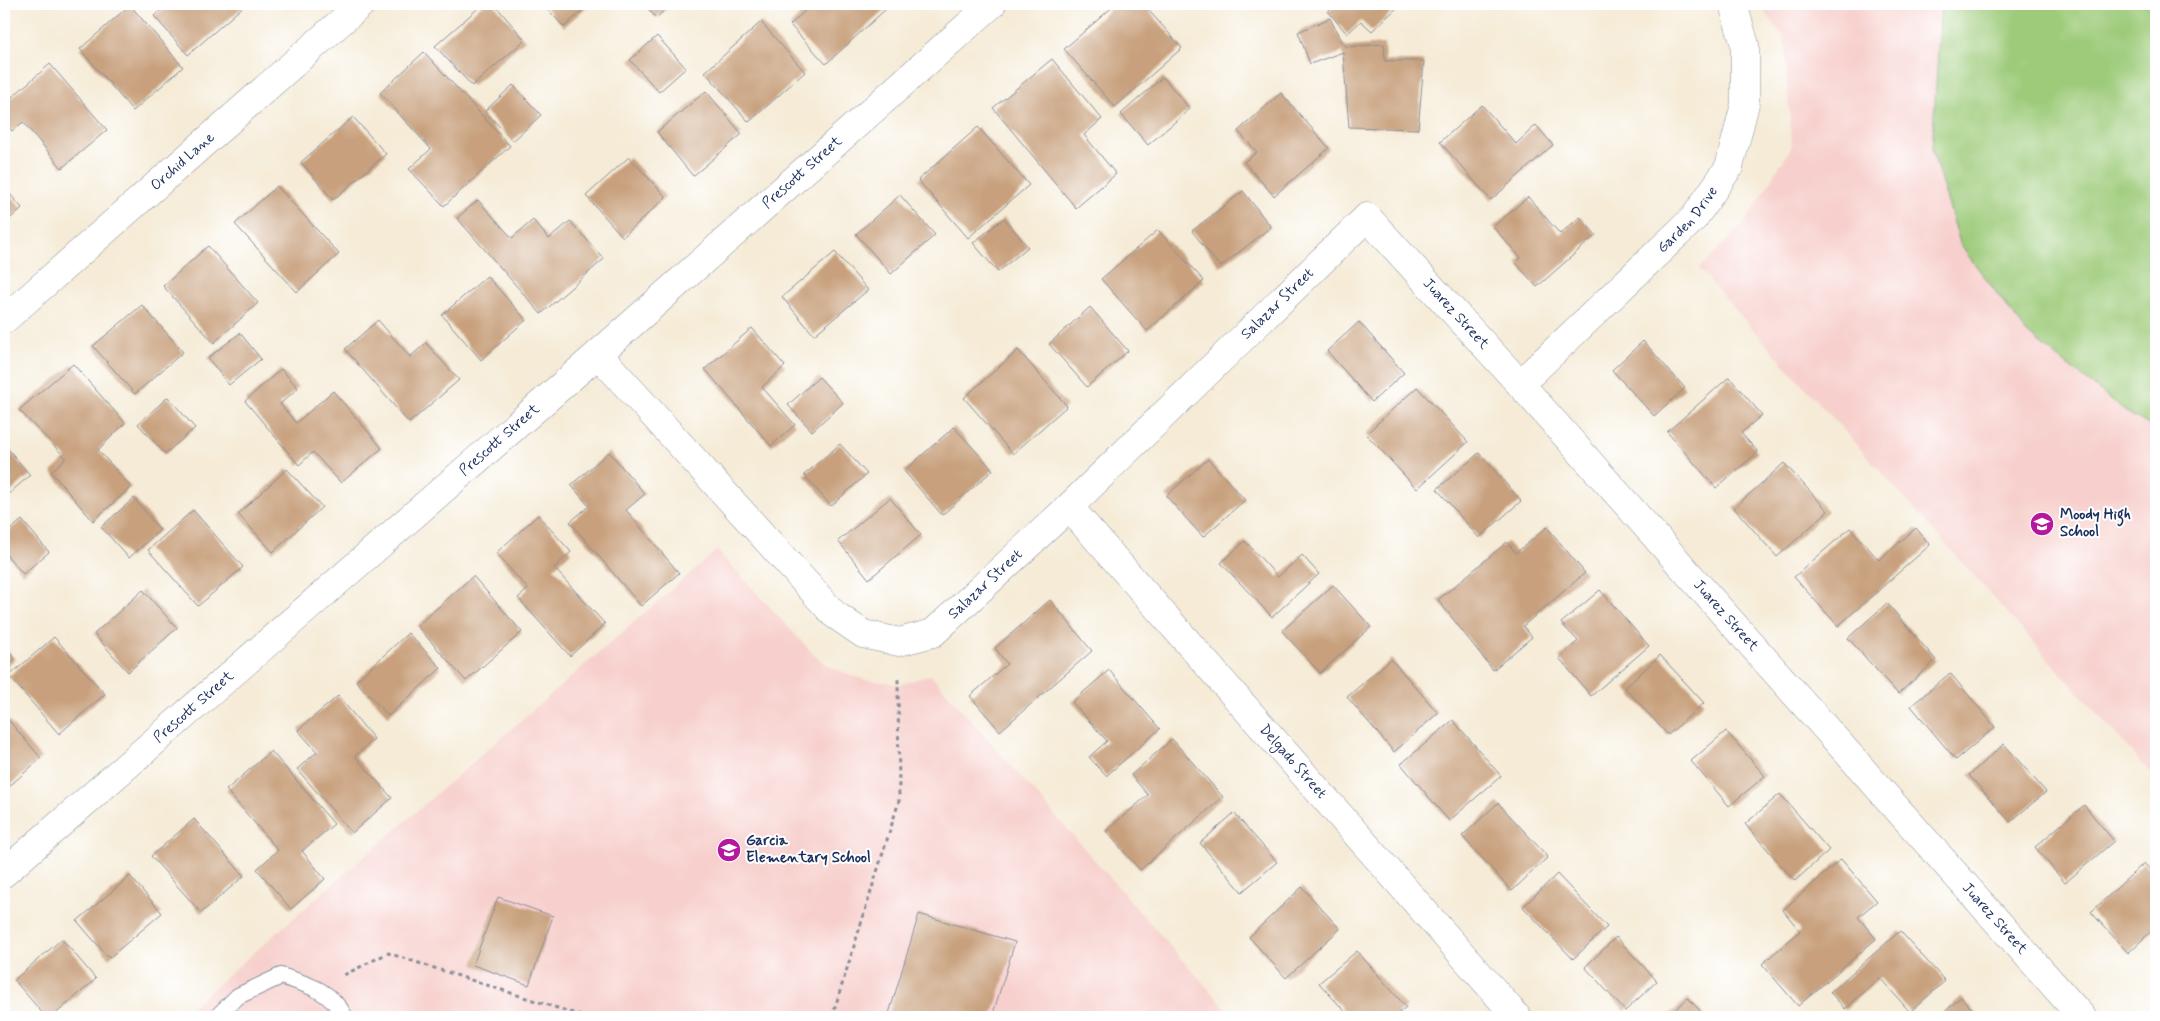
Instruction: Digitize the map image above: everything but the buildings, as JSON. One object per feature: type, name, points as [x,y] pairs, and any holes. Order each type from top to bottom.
[{"type":"street","name":"Orchid Lane","points":[[4,320],[361,4]]},
{"type":"street","name":"Prescott Street","points":[[4,873],[598,354],[992,4]]},
{"type":"street","name":"Garden Drive","points":[[1520,384],[1694,218],[1729,167],[1745,104],[1745,45],[1733,4]]},
{"type":"street","name":"Salazar Street","points":[[598,354],[834,614],[863,634],[898,642],[933,634],[1069,507],[1367,217]]},
{"type":"street","name":"Juarez Street","points":[[1367,217],[1520,384],[2082,1017]]},
{"type":"street","name":"Delgado Street","points":[[1069,507],[1517,1017]]},
{"type":"lane","points":[[217,1017],[238,996],[281,976],[318,988],[337,1003],[344,1017]]},
{"type":"path","points":[[832,1017],[899,800],[898,678]]},
{"type":"path","points":[[318,988],[388,952],[585,1017]]},
{"type":"shaded area","name":"Moody High School","points":[[1759,4],[2156,4],[2156,779],[1699,269],[1746,221],[1792,146],[1784,38]]},
{"type":"shaded area","name":"Garcia Elementary School","points":[[717,550],[814,655],[832,668],[865,680],[900,684],[931,675],[1233,1017],[180,1017]]},
{"type":"green space","points":[[1941,4],[2156,4],[2156,429],[2126,412],[2027,333],[1961,246],[1932,150]]},
{"type":"place","name":"Moody High School","points":[[2042,524]]},
{"type":"place","name":"Garcia Elementary School","points":[[729,850]]}]
